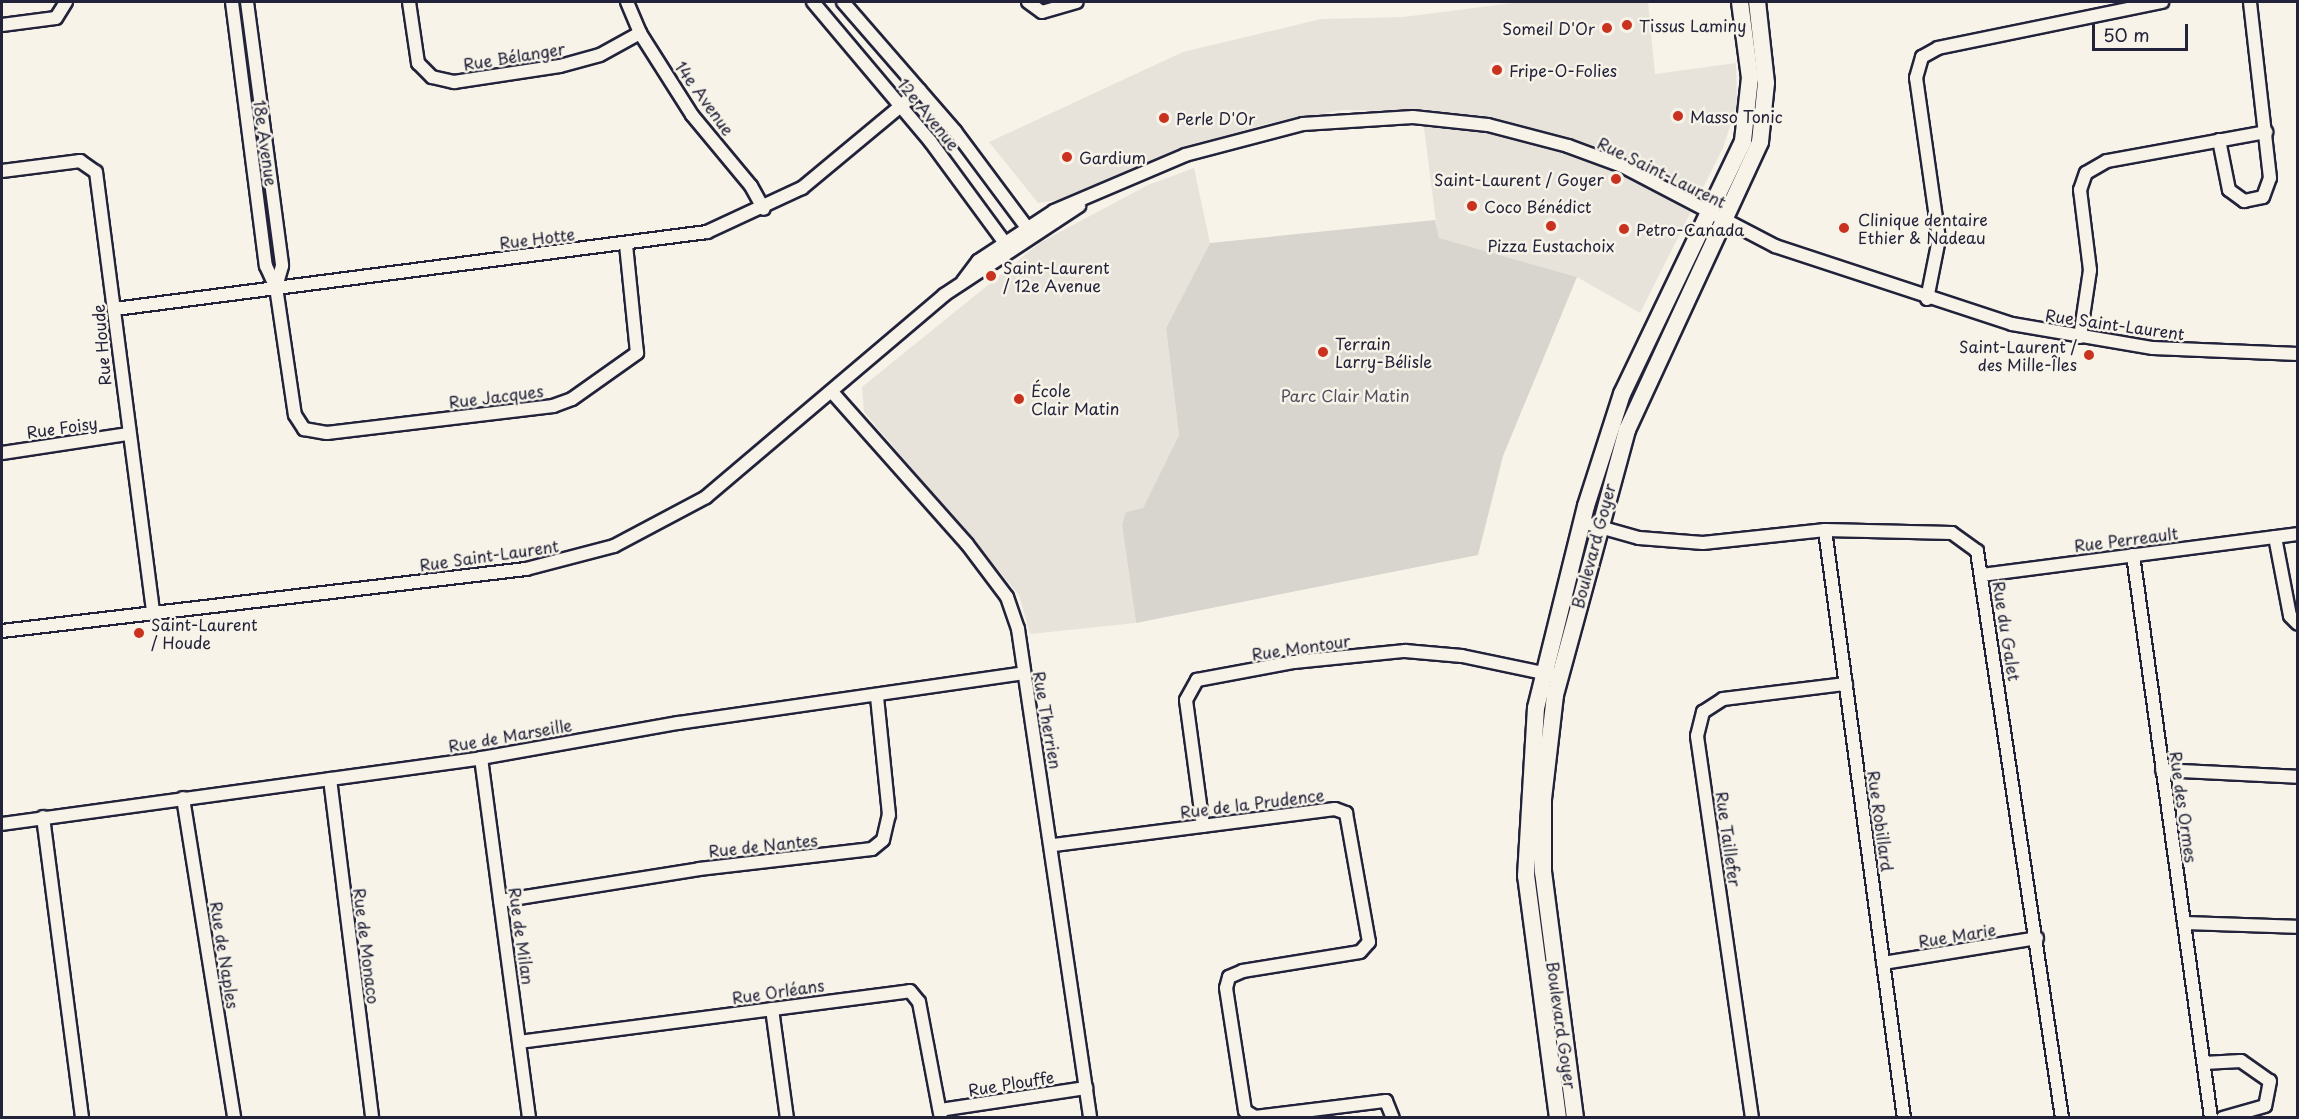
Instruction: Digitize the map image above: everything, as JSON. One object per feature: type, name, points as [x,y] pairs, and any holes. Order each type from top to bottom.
[{"type":"street","points":[[2,25],[56,18],[66,2]]},
{"type":"street","name":"18e Avenue","points":[[232,2],[266,266],[276,287],[295,415],[307,431]]},
{"type":"street","name":"18e Avenue","points":[[247,2],[282,266],[276,287]]},
{"type":"street","name":"Rue Bélanger","points":[[409,2],[418,63],[432,77],[454,82],[560,66],[600,55],[640,33]]},
{"type":"street","name":"14e Avenue","points":[[627,2],[640,33],[764,209]]},
{"type":"street","name":"12e Avenue","points":[[813,2],[902,106],[1012,254]]},
{"type":"street","name":"12e Avenue","points":[[843,2],[920,90],[1035,239]]},
{"type":"street","points":[[1028,2],[1042,12],[1077,2]]},
{"type":"street","name":"Boulevard Goyer","points":[[1717,217],[1740,147],[1748,113],[1740,2]]},
{"type":"street","name":"Boulevard Goyer","points":[[1558,1118],[1525,844],[1551,675],[1626,386],[1717,217],[1756,154],[1764,118],[1766,67],[1756,2]]},
{"type":"street","points":[[1928,299],[1939,239],[1916,78],[1922,57],[1938,48],[2162,2]]},
{"type":"street","points":[[2219,140],[2229,190],[2251,202],[2263,197],[2270,185],[2250,2]]},
{"type":"street","name":"Rue Hotte","points":[[115,309],[707,232],[764,209],[813,180],[920,90]]},
{"type":"street","name":"Rue Saint-Laurent","points":[[963,281],[978,261],[1028,228],[1165,164],[1233,139],[1324,121],[1394,116],[1466,122],[1549,140],[1622,166],[1782,249],[1928,299],[2080,338],[2181,350],[2298,354]]},
{"type":"street","points":[[2080,338],[2090,270],[2080,190],[2086,173],[2107,161],[2266,132]]},
{"type":"street","name":"Rue Houde","points":[[2,171],[75,161],[94,167],[115,309],[128,434],[153,613]]},
{"type":"street","name":"Rue Saint-Laurent","points":[[2,631],[526,569],[585,556],[633,538],[706,497],[963,281],[1012,254],[1083,203]]},
{"type":"street","name":"Rue Jacques","points":[[307,431],[529,409],[572,399],[637,353],[626,244]]},
{"type":"street","name":"Rue Therrien","points":[[832,392],[968,544],[1006,597],[1018,629],[1023,673],[1054,845],[1090,1118]]},
{"type":"street","name":"Rue Foisy","points":[[2,453],[128,434]]},
{"type":"street","name":"Rue du Galet","points":[[1590,525],[1639,538],[1703,543],[1825,530],[1952,533],[1977,551],[2037,938],[2062,1118]]},
{"type":"street","name":"Rue Robillard","points":[[1825,530],[1904,1118]]},
{"type":"street","name":"Rue Perreault","points":[[1982,575],[2298,534]]},
{"type":"street","points":[[2275,537],[2290,616],[2298,624]]},
{"type":"street","name":"Rue des Ormes","points":[[2133,555],[2211,1118]]},
{"type":"street","name":"Rue Montour","points":[[1203,826],[1186,700],[1197,680],[1294,662],[1406,651],[1551,675]]},
{"type":"street","name":"Rue de Marseille","points":[[2,824],[481,758],[1023,673]]},
{"type":"street","name":"Boulevard Goyer","points":[[1551,675],[1543,799],[1543,872],[1575,1118]]},
{"type":"street","name":"Rue Taillefer","points":[[1752,1118],[1697,736],[1703,712],[1723,699],[1846,684]]},
{"type":"street","name":"Rue de Nantes","points":[[500,901],[699,868],[872,849],[883,840],[890,815],[877,696]]},
{"type":"street","name":"Rue de Milan","points":[[481,758],[529,1118]]},
{"type":"street","points":[[2163,770],[2298,777]]},
{"type":"street","name":"Rue de Monaco","points":[[330,779],[372,1118]]},
{"type":"street","name":"Rue de Naples","points":[[183,798],[234,1118]]},
{"type":"street","name":"Rue de la Prudence","points":[[1054,845],[1335,809],[1351,820],[1369,942],[1359,952],[1243,971],[1229,977],[1226,988],[1245,1111],[1256,1117],[1386,1101],[1393,1118]]},
{"type":"street","points":[[43,817],[82,1118]]},
{"type":"street","points":[[2184,923],[2298,927]]},
{"type":"street","name":"Rue Marie","points":[[1883,963],[2037,938]]},
{"type":"street","name":"Rue Orléans","points":[[519,1042],[910,991],[919,1002],[941,1114]]},
{"type":"street","points":[[772,1009],[787,1118]]},
{"type":"street","points":[[2204,1063],[2241,1061],[2270,1081],[2265,1106],[2223,1118]]},
{"type":"street","name":"Rue Plouffe","points":[[941,1114],[1086,1088]]},
{"type":"shaded area","points":[[1521,2],[1648,2],[1655,74],[1736,63],[1737,105],[1723,148],[1640,313],[1577,277],[1438,238],[1422,112],[1343,110],[1266,124],[1201,143],[1078,197],[1038,203],[989,142],[1183,52],[1321,19],[1403,17]]},
{"type":"shaded area","name":"École Clair Matin","points":[[1194,168],[1210,243],[1166,328],[1179,435],[1143,508],[1122,525],[1136,623],[1030,634],[1019,595],[864,412],[862,387],[1041,242],[1148,185]]},
{"type":"green space","name":"Parc Clair Matin","points":[[1435,220],[1439,238],[1577,277],[1503,456],[1478,555],[1136,623],[1122,525],[1126,512],[1143,508],[1179,435],[1166,328],[1210,243]]},
{"type":"place","name":"Tissus Laminy","points":[[1627,25]]},
{"type":"place","name":"Someil D'Or","points":[[1607,28]]},
{"type":"place","name":"Fripe-O-Folies","points":[[1497,70]]},
{"type":"place","name":"Masso Tonic","points":[[1678,116]]},
{"type":"place","name":"Perle D'Or","points":[[1164,118]]},
{"type":"place","name":"Gardium","points":[[1067,157]]},
{"type":"place","name":"Saint-Laurent / Goyer","points":[[1616,179]]},
{"type":"place","name":"Coco Bénédict","points":[[1472,206]]},
{"type":"place","name":"Pizza Eustachoix","points":[[1551,226]]},
{"type":"place","name":"Clinique dentaire Ethier & Nadeau","points":[[1844,228]]},
{"type":"place","name":"Petro-Canada","points":[[1624,229]]},
{"type":"place","name":"Saint-Laurent / 12e Avenue","points":[[991,276]]},
{"type":"place","name":"Terrain Larry-Bélisle","points":[[1323,352]]},
{"type":"place","name":"Saint-Laurent / des Mille-Îles","points":[[2089,355]]},
{"type":"place","name":"École Clair Matin","points":[[1019,399]]},
{"type":"place","name":"Saint-Laurent / Houde","points":[[139,633]]}]
